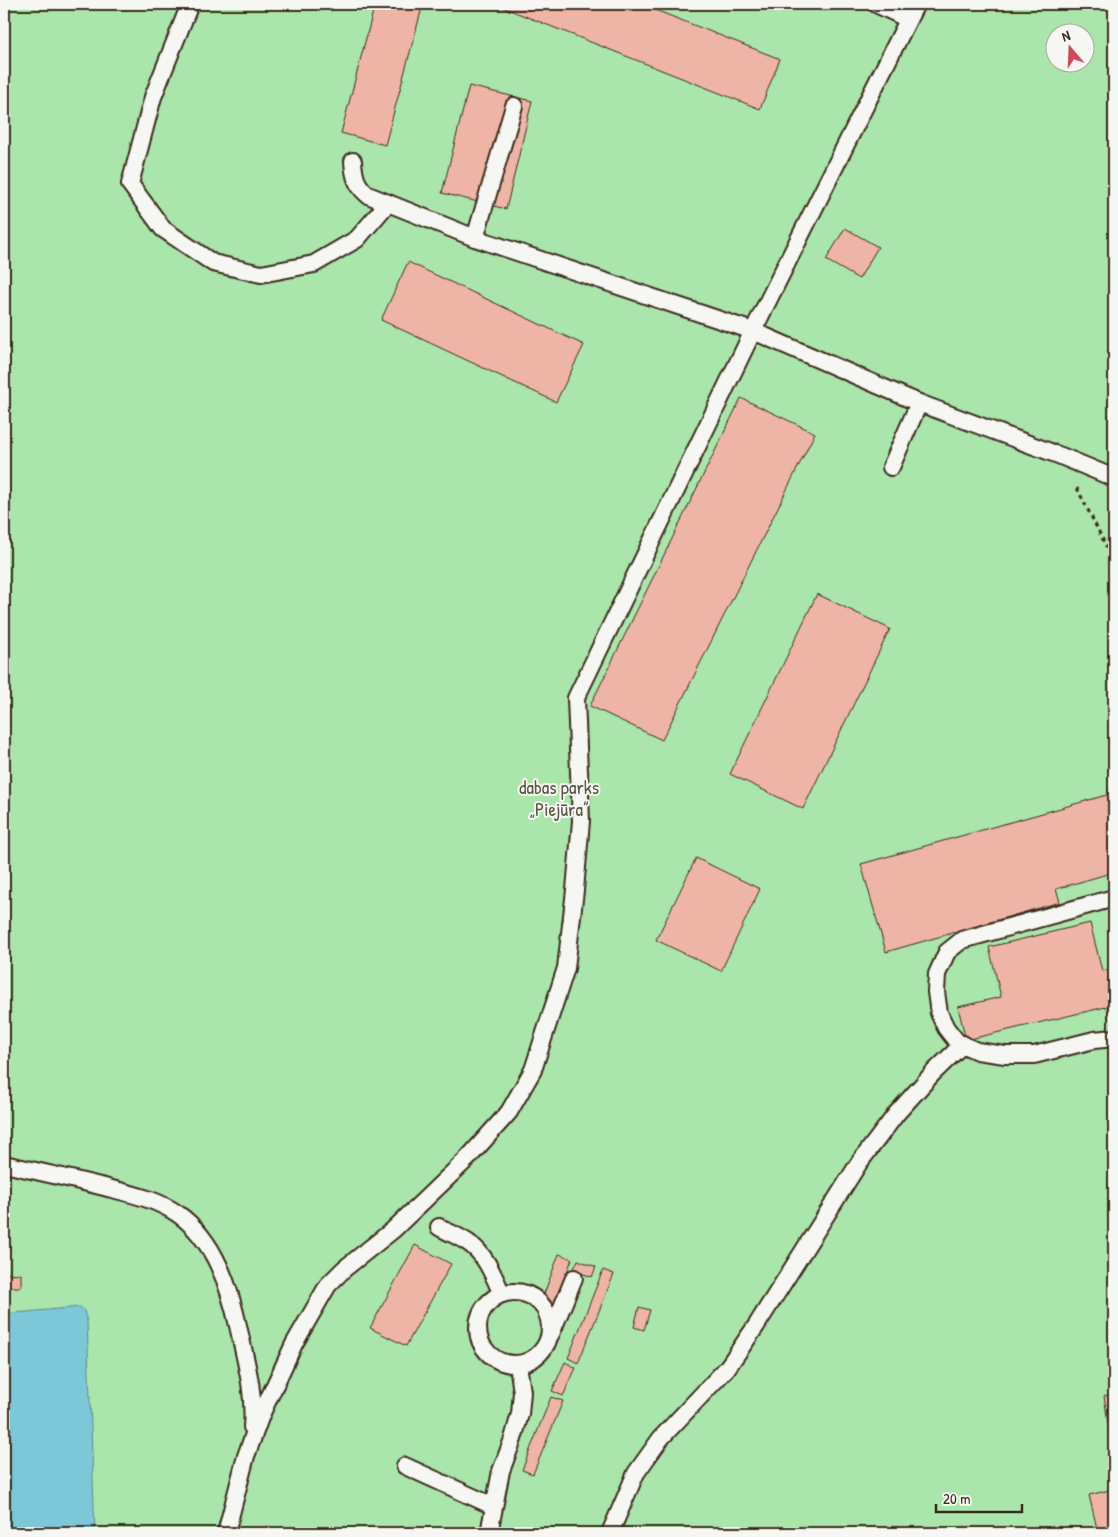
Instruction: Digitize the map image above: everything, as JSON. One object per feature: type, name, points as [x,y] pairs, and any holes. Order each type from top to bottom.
[{"type":"lane","points":[[190,4],[153,97],[130,184],[163,229],[213,263],[261,274],[314,264],[357,239],[388,203]]},
{"type":"lane","points":[[876,4],[908,19]]},
{"type":"lane","points":[[226,1533],[251,1442],[261,1415],[294,1344],[328,1285],[344,1269],[393,1230],[468,1158],[509,1112],[533,1070],[566,968],[581,821],[576,698],[753,331],[916,4]]},
{"type":"lane","points":[[475,238],[514,106]]},
{"type":"lane","points":[[353,161],[354,178],[360,189],[368,195],[475,238],[753,331],[919,403],[1061,456],[1114,478]]},
{"type":"lane","points":[[891,467],[919,403]]},
{"type":"lane","points":[[1114,898],[962,940],[947,952],[938,974],[936,992],[939,1013],[946,1028],[957,1042],[977,1051],[1005,1055],[1034,1055],[1094,1040],[1114,1038]]},
{"type":"lane","points":[[610,1533],[636,1473],[661,1438],[698,1401],[727,1368],[756,1326],[859,1163],[897,1113],[933,1073],[963,1044]]},
{"type":"lane","points":[[4,1164],[145,1198],[179,1214],[199,1233],[220,1266],[236,1313],[254,1410],[251,1442]]},
{"type":"lane","points":[[438,1227],[470,1244],[480,1252],[502,1294]]},
{"type":"lane","points":[[547,1343],[550,1331],[549,1320],[544,1309],[536,1300],[526,1294],[513,1292],[502,1294],[484,1308],[479,1319],[478,1331],[480,1342],[495,1359],[506,1364],[531,1361],[540,1354],[547,1343],[574,1278]]},
{"type":"lane","points":[[489,1533],[501,1471],[520,1414],[522,1392],[518,1364]]},
{"type":"lane","points":[[405,1466],[493,1506]]},
{"type":"path","points":[[1061,456],[1114,562]]},
{"type":"green space","name":"dabas parks „Piejūra”","points":[[4,4],[1114,4],[1114,1533],[4,1533]]},
{"type":"water","points":[[80,1307],[84,1311],[87,1321],[95,1533],[4,1533],[4,1314]]},
{"type":"building","points":[[375,4],[423,4],[385,145],[341,133]]},
{"type":"building","points":[[503,4],[640,4],[780,59],[760,109],[502,7]]},
{"type":"building","points":[[469,86],[532,101],[506,209],[442,193]]},
{"type":"building","points":[[845,228],[878,247],[859,279],[826,260]]},
{"type":"building","points":[[408,262],[584,345],[556,402],[381,320]]},
{"type":"building","points":[[741,398],[815,433],[662,740],[590,706]]},
{"type":"building","points":[[817,594],[890,629],[803,809],[730,774]]},
{"type":"building","points":[[1114,793],[1114,872],[1056,889],[1060,902],[886,952],[861,864]]},
{"type":"building","points":[[696,858],[760,889],[721,971],[656,940]]},
{"type":"building","points":[[1090,923],[1102,971],[1114,968],[1114,1005],[966,1040],[958,1007],[1001,997],[989,947]]},
{"type":"building","points":[[415,1245],[451,1264],[406,1346],[370,1328]]},
{"type":"building","points":[[559,1254],[572,1259],[555,1304],[542,1299]]},
{"type":"building","points":[[578,1260],[596,1267],[592,1277],[573,1270]]},
{"type":"building","points":[[603,1270],[614,1274],[578,1363],[568,1358]]},
{"type":"building","points":[[4,1273],[21,1274],[21,1287],[4,1287]]},
{"type":"building","points":[[639,1307],[650,1310],[644,1330],[634,1327]]},
{"type":"building","points":[[565,1362],[576,1368],[563,1396],[552,1391]]},
{"type":"building","points":[[1114,1394],[1114,1463],[1104,1396]]},
{"type":"building","points":[[551,1397],[563,1401],[533,1474],[522,1470]]},
{"type":"building","points":[[1114,1489],[1114,1533],[1098,1533],[1089,1495]]}]
